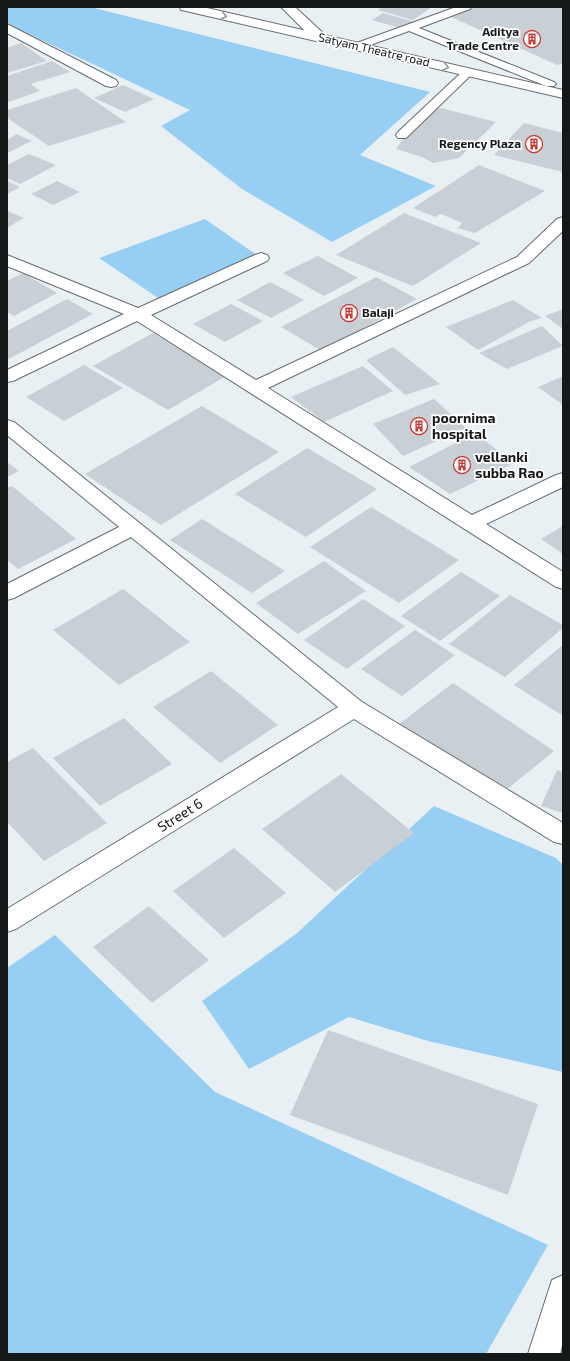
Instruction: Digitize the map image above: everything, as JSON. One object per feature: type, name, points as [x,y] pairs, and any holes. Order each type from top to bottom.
[{"type":"street","name":"Satyam Theatre road","points":[[186,7],[468,72],[545,87],[563,94]]},
{"type":"street","points":[[287,7],[319,37]]},
{"type":"street","points":[[7,28],[111,83]]},
{"type":"street","points":[[255,388],[523,260],[563,222]]},
{"type":"street","points":[[7,376],[261,258]]},
{"type":"street","points":[[7,260],[138,314],[563,582]]},
{"type":"street","points":[[7,426],[354,708],[563,835]]},
{"type":"street","points":[[471,523],[563,479]]},
{"type":"street","points":[[7,593],[133,528]]},
{"type":"street","name":"Street 6","points":[[7,922],[354,708]]},
{"type":"street","points":[[544,1354],[563,1290]]},
{"type":"lane","points":[[358,46],[466,7]]},
{"type":"lane","points":[[411,28],[545,87],[563,79]]},
{"type":"lane","points":[[402,135],[468,72]]},
{"type":"shaded area","points":[[7,7],[90,7],[430,92],[360,155],[436,186],[332,242],[242,189],[161,126],[190,110],[12,26],[7,22]]},
{"type":"shaded area","points":[[205,219],[261,258],[164,302],[99,258]]},
{"type":"shaded area","points":[[434,806],[556,858],[563,865],[563,1072],[428,1041],[349,1017],[249,1069],[202,1001],[296,934]]},
{"type":"shaded area","points":[[55,935],[215,1092],[548,1245],[486,1354],[7,1354],[7,968]]},
{"type":"building","points":[[382,7],[432,7],[413,20],[378,10]]},
{"type":"building","name":"Aditya Trade Centre","points":[[473,7],[563,7],[563,63],[557,65],[449,16]]},
{"type":"building","points":[[383,13],[415,22],[404,29],[372,20]]},
{"type":"building","points":[[21,43],[47,61],[7,73],[7,48]]},
{"type":"building","points":[[52,61],[70,72],[31,84],[40,91],[9,102],[7,101],[7,76]]},
{"type":"building","points":[[123,85],[154,99],[125,112],[94,98]]},
{"type":"building","points":[[76,88],[126,122],[49,146],[7,118],[7,110]]},
{"type":"building","points":[[437,107],[496,122],[459,158],[433,163],[422,157],[396,149],[406,135]]},
{"type":"building","name":"Regency Plaza","points":[[524,123],[563,133],[563,172],[494,155]]},
{"type":"building","points":[[17,134],[32,141],[7,153],[7,140]]},
{"type":"building","points":[[29,154],[56,165],[20,184],[7,178],[7,165]]},
{"type":"building","points":[[479,165],[545,191],[475,233],[458,228],[462,223],[441,214],[435,217],[413,208]]},
{"type":"building","points":[[7,181],[20,187],[7,194]]},
{"type":"building","points":[[57,181],[80,192],[53,205],[31,194]]},
{"type":"building","points":[[7,211],[24,218],[7,228]]},
{"type":"building","points":[[404,213],[481,243],[413,286],[336,255]]},
{"type":"building","points":[[318,256],[358,278],[324,296],[283,273]]},
{"type":"building","points":[[23,273],[57,293],[14,316],[7,312],[7,281]]},
{"type":"building","name":"Balaji","points":[[376,277],[417,299],[322,351],[281,327]]},
{"type":"building","points":[[270,282],[304,300],[271,318],[237,300]]},
{"type":"building","points":[[67,299],[93,314],[7,360],[7,331]]},
{"type":"building","points":[[513,300],[542,318],[531,321],[478,350],[446,327]]},
{"type":"building","points":[[231,304],[263,321],[225,342],[193,324]]},
{"type":"building","points":[[563,309],[563,329],[545,316]]},
{"type":"building","points":[[542,326],[563,346],[507,369],[479,353]]},
{"type":"building","points":[[153,333],[228,375],[168,410],[93,366]]},
{"type":"building","points":[[393,347],[440,384],[405,395],[366,360]]},
{"type":"building","points":[[84,365],[123,388],[64,421],[26,397]]},
{"type":"building","points":[[363,366],[393,391],[324,422],[291,397]]},
{"type":"building","points":[[563,376],[563,405],[538,387]]},
{"type":"building","name":"poornima hospital","points":[[434,399],[466,428],[403,456],[373,424]]},
{"type":"building","points":[[202,406],[279,452],[161,525],[85,474]]},
{"type":"building","name":"vellanki subba Rao","points":[[475,433],[514,463],[450,494],[409,467]]},
{"type":"building","points":[[307,448],[377,489],[306,537],[235,494]]},
{"type":"building","points":[[7,462],[19,471],[7,477]]},
{"type":"building","points":[[12,486],[76,539],[18,569],[7,560],[7,488]]},
{"type":"building","points":[[371,507],[459,560],[399,603],[310,547]]},
{"type":"building","points":[[202,519],[285,571],[252,593],[170,540]]},
{"type":"building","points":[[563,526],[563,554],[541,539]]},
{"type":"building","points":[[324,561],[366,591],[298,634],[256,603]]},
{"type":"building","points":[[461,572],[500,596],[440,641],[401,616]]},
{"type":"building","points":[[123,589],[190,642],[119,685],[53,630]]},
{"type":"building","points":[[510,595],[563,625],[563,628],[505,677],[449,644]]},
{"type":"building","points":[[363,599],[405,626],[347,669],[304,640]]},
{"type":"building","points":[[415,630],[455,655],[402,696],[361,669]]},
{"type":"building","points":[[563,645],[563,716],[514,685]]},
{"type":"building","points":[[211,671],[278,725],[220,763],[153,707]]},
{"type":"building","points":[[453,683],[554,751],[500,795],[399,724]]},
{"type":"building","points":[[124,718],[172,764],[100,806],[53,758]]},
{"type":"building","points":[[33,748],[107,823],[44,861],[7,822],[7,762]]},
{"type":"building","points":[[557,770],[563,772],[563,813],[541,806]]},
{"type":"building","points":[[341,774],[414,833],[335,892],[262,829]]},
{"type":"building","points":[[234,848],[286,893],[224,938],[173,891]]},
{"type":"building","points":[[149,906],[209,960],[152,1003],[93,947]]},
{"type":"building","points":[[328,1030],[538,1104],[508,1195],[290,1115]]},
{"type":"place","name":"Aditya Trade Centre","points":[[532,39]]},
{"type":"place","name":"Regency Plaza","points":[[534,144]]},
{"type":"place","name":"Balaji","points":[[349,313]]},
{"type":"place","name":"poornima hospital","points":[[419,426]]},
{"type":"place","name":"vellanki subba Rao","points":[[462,465]]}]
